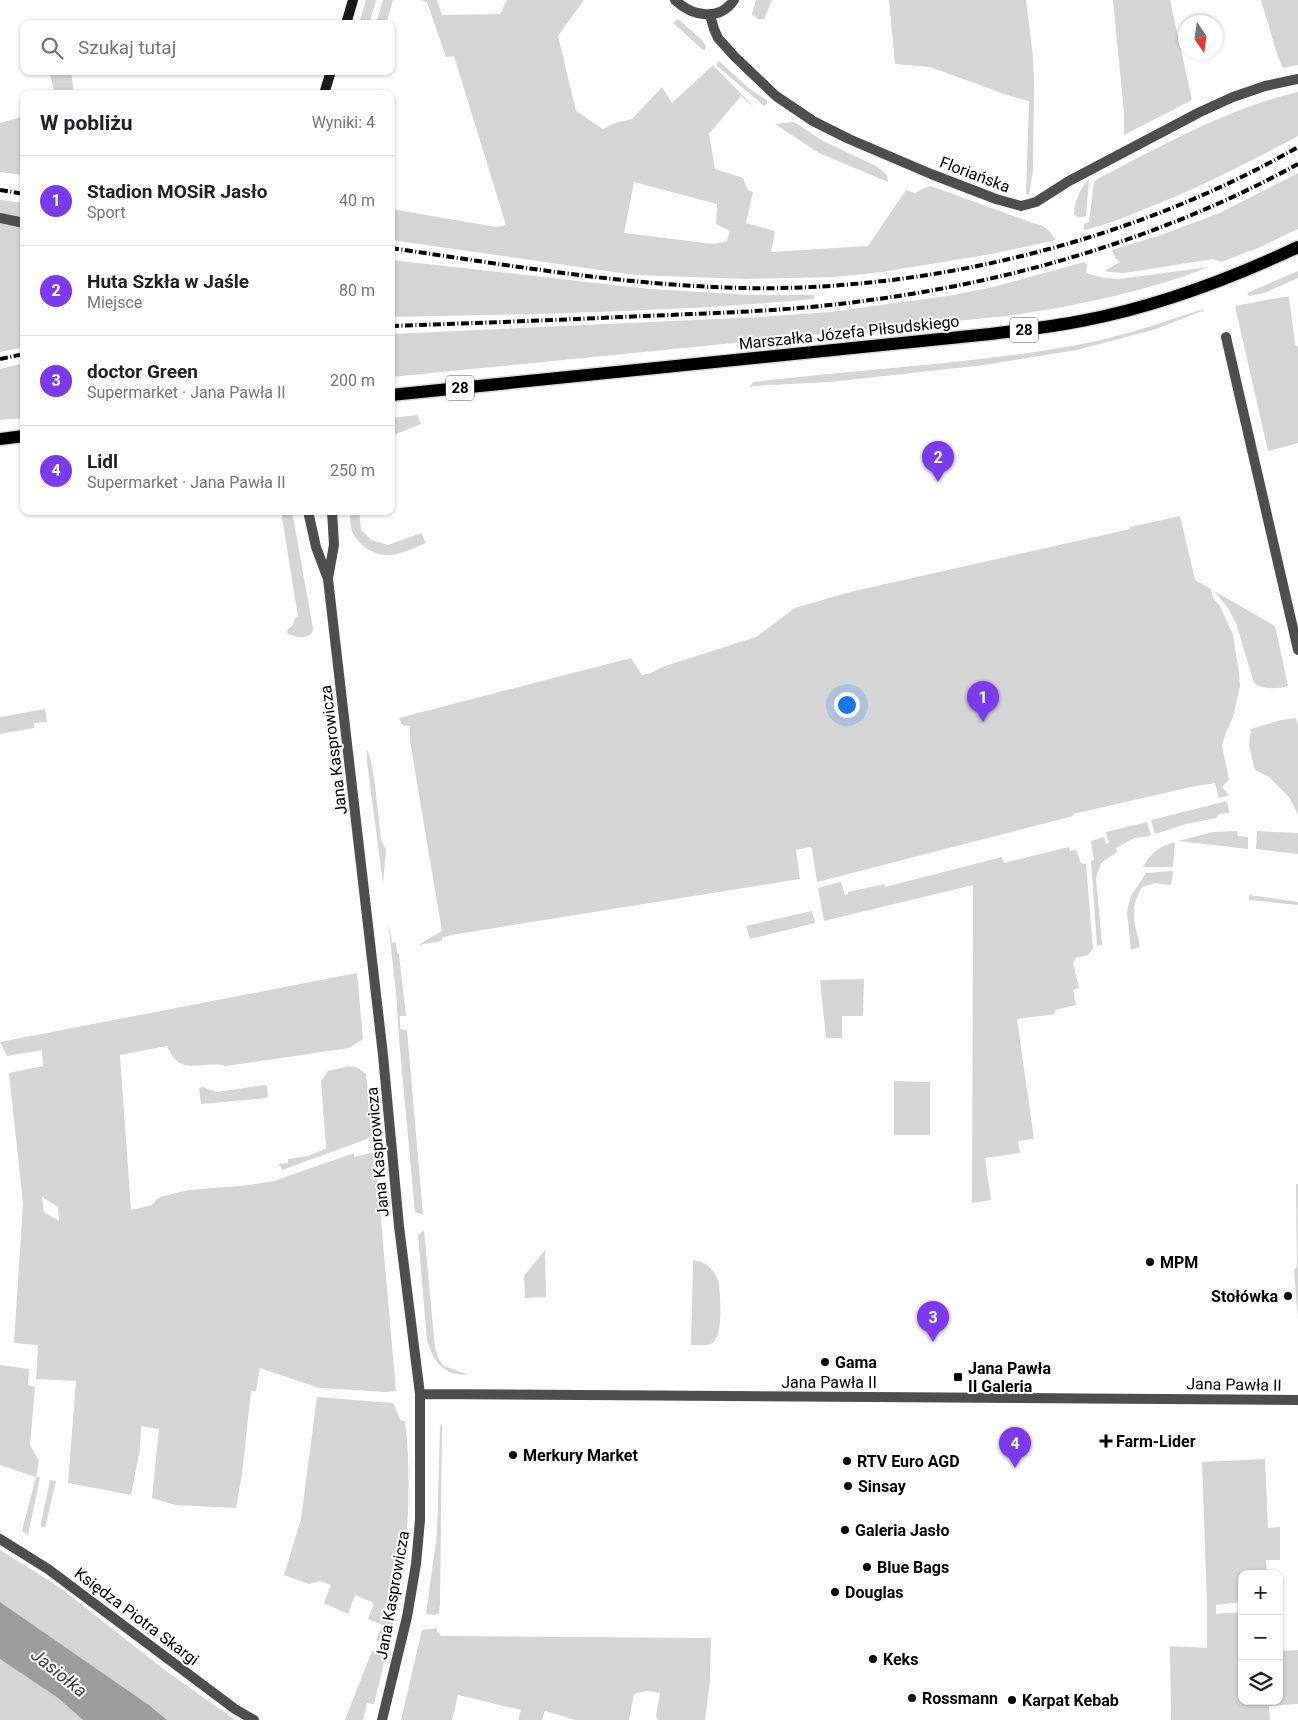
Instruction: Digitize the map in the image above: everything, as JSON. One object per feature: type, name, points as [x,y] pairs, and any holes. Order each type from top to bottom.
[{"type":"main road","points":[[347,20],[353,0]]},
{"type":"main road","points":[[325,90],[330,75]]},
{"type":"main road","name":"Marszałka Józefa Piłsudskiego","points":[[395,395],[990,334],[1082,321],[1142,306],[1194,290],[1256,267],[1298,247]]},
{"type":"main road","points":[[0,439],[20,436]]},
{"type":"street","points":[[675,0],[692,12],[710,15],[724,10],[734,0]]},
{"type":"street","name":"Floriańska","points":[[710,15],[718,38],[747,70],[776,96],[812,120],[849,139],[931,174],[996,199],[1021,206],[1036,202],[1077,177],[1200,112],[1233,97],[1265,86],[1298,79]]},
{"type":"street","points":[[0,218],[20,222]]},
{"type":"street","points":[[1226,338],[1298,650]]},
{"type":"street","name":"Jana Kasprowicza","points":[[309,515],[316,547],[328,579],[383,1055],[399,1226],[420,1394],[420,1520],[416,1564],[407,1617],[382,1720]]},
{"type":"street","name":"Jana Kasprowicza","points":[[328,579],[334,545],[332,515]]},
{"type":"street","name":"Jana Pawła II","points":[[420,1394],[1298,1400]]},
{"type":"street","name":"Księdza Piotra Skargi","points":[[0,1539],[48,1569],[236,1709],[254,1720]]},
{"type":"shaded area","points":[[366,0],[376,0],[370,20],[360,20]]},
{"type":"shaded area","points":[[383,0],[393,0],[387,20],[377,20]]},
{"type":"shaded area","points":[[420,0],[437,0],[442,15],[500,14],[507,0],[584,0],[558,36],[576,111],[603,129],[615,123],[632,119],[662,87],[672,103],[713,65],[754,107],[741,96],[709,134],[715,169],[743,178],[748,190],[753,192],[746,223],[775,231],[771,252],[868,246],[906,190],[915,193],[931,186],[1042,225],[1056,240],[992,254],[882,272],[834,277],[746,279],[635,275],[395,241],[395,210],[496,227],[506,225],[454,56],[446,57],[427,2]],"holes":[[[634,182],[717,204],[716,224],[730,231],[727,241],[714,244],[624,233]]]},
{"type":"shaded area","points":[[756,0],[772,0],[764,19],[758,19],[752,14]]},
{"type":"shaded area","points":[[889,0],[1026,0],[1034,82],[1033,170],[1029,195],[1026,194],[1029,101],[930,67],[895,64]]},
{"type":"shaded area","points":[[1113,0],[1170,0],[1178,36],[1178,60],[1183,60],[1192,100],[1124,135],[1124,113]]},
{"type":"shaded area","points":[[1261,0],[1298,0],[1298,65],[1283,68]]},
{"type":"shaded area","points":[[678,19],[700,38],[706,46],[705,50],[673,23]]},
{"type":"shaded area","points":[[718,61],[751,90],[767,100],[767,104],[764,106],[716,65]]},
{"type":"shaded area","points":[[50,75],[72,75],[73,90],[54,90]]},
{"type":"shaded area","points":[[1298,92],[1298,136],[1182,193],[1113,222],[1084,230],[1084,224],[1089,222],[1094,182],[1101,177],[1222,117]]},
{"type":"shaded area","points":[[20,117],[20,174],[0,172],[0,123]]},
{"type":"shaded area","points":[[794,122],[823,141],[876,166],[887,175],[888,182],[819,153],[775,124]]},
{"type":"shaded area","points":[[1298,173],[1298,229],[1258,248],[1221,262],[1213,259],[1124,273],[1104,271],[1120,262],[1115,258],[1112,250],[1158,236],[1220,213]]},
{"type":"shaded area","points":[[1089,179],[1086,216],[1078,218],[1074,214],[1076,200]]},
{"type":"shaded area","points":[[0,200],[20,202],[20,218],[0,213]]},
{"type":"shaded area","points":[[0,222],[20,227],[20,348],[0,352]]},
{"type":"shaded area","points":[[395,260],[650,289],[752,295],[814,295],[814,299],[709,307],[395,317]]},
{"type":"shaded area","points":[[1084,262],[1087,265],[1086,273],[1104,278],[1119,279],[1209,267],[1135,291],[1059,308],[1007,316],[395,377],[395,334],[830,312],[954,295],[993,287]]},
{"type":"shaded area","points":[[1298,271],[1298,278],[1264,293],[1249,296],[1247,293]]},
{"type":"shaded area","points":[[1289,297],[1295,344],[1298,347],[1298,443],[1268,451],[1235,306]]},
{"type":"shaded area","points":[[1203,309],[1203,313],[1202,311],[1156,329],[1077,350],[984,365],[830,382],[753,386],[749,388],[753,382],[1000,357],[1082,344],[1128,333]]},
{"type":"shaded area","points":[[20,364],[20,418],[0,420],[0,369]]},
{"type":"shaded area","points":[[417,415],[421,424],[395,434],[395,418]]},
{"type":"shaded area","points":[[282,515],[293,515],[313,629],[312,633],[304,637],[288,634],[287,630],[293,625],[295,618],[298,617]]},
{"type":"shaded area","points":[[350,515],[359,515],[361,529],[371,540],[388,545],[421,533],[426,543],[393,555],[380,554],[363,546],[352,531]]},
{"type":"shaded area","points":[[1180,516],[1195,580],[1211,589],[1213,598],[1220,606],[1233,635],[1240,686],[1233,717],[1222,746],[1229,780],[1222,787],[1229,795],[1219,798],[1215,783],[1191,787],[1073,814],[1073,816],[817,882],[812,849],[810,847],[796,850],[800,879],[451,935],[442,938],[442,941],[418,945],[442,931],[410,741],[410,726],[402,725],[399,718],[631,658],[642,675],[651,673],[662,667],[756,637],[795,608],[850,592]]},
{"type":"shaded area","points":[[1214,591],[1275,626],[1288,686],[1270,688],[1261,687],[1254,683],[1236,623],[1228,608]]},
{"type":"shaded area","points":[[45,709],[47,722],[34,723],[34,728],[0,734],[0,717]]},
{"type":"shaded area","points":[[1296,718],[1298,726],[1298,815],[1289,797],[1269,777],[1255,770],[1249,745],[1251,729],[1281,720]]},
{"type":"shaded area","points":[[367,749],[375,785],[381,840],[386,850],[383,884],[367,761]]},
{"type":"shaded area","points":[[1227,801],[1229,813],[1219,814],[1216,818],[1186,824],[1155,834],[1151,820]]},
{"type":"shaded area","points":[[1147,822],[1151,836],[1134,838],[1116,848],[1117,852],[1101,863],[1096,878],[1102,945],[1097,946],[1091,861],[1094,860],[1091,841],[1104,837],[1106,844],[1109,843],[1106,832]]},
{"type":"shaded area","points":[[1237,831],[1238,836],[1248,837],[1248,849],[1178,841],[1213,832]]},
{"type":"shaded area","points":[[1257,831],[1298,833],[1298,854],[1256,849]]},
{"type":"shaded area","points":[[1175,842],[1173,867],[1143,867],[1156,851]]},
{"type":"shaded area","points":[[1069,847],[1070,851],[1076,850],[1081,863],[1086,864],[1093,949],[1088,955],[1076,958],[1073,963],[1079,988],[1073,990],[1076,1005],[1055,1010],[1055,1014],[1017,1019],[1034,1139],[1018,1141],[1020,1153],[985,1158],[991,1200],[972,1203],[973,885],[824,921],[818,888],[841,882],[845,895],[848,892],[884,884],[885,887],[1002,857],[1004,863]]},
{"type":"shaded area","points":[[1173,871],[1171,885],[1155,883],[1142,887],[1134,910],[1140,947],[1131,950],[1127,912],[1131,896],[1146,873]]},
{"type":"shaded area","points":[[1249,895],[1298,902],[1298,905],[1249,900]]},
{"type":"shaded area","points":[[812,911],[815,923],[750,939],[746,926]]},
{"type":"shaded area","points":[[388,921],[392,942],[396,943],[399,955],[406,1016],[400,1016],[400,1029],[407,1030],[423,1215],[415,1212]]},
{"type":"shaded area","points":[[357,973],[363,1039],[349,1048],[226,1066],[217,1064],[185,1065],[173,1056],[167,1046],[120,1055],[131,1210],[152,1205],[160,1197],[189,1190],[274,1181],[354,1153],[354,1157],[375,1152],[396,1391],[319,1388],[260,1368],[256,1391],[251,1391],[242,1474],[236,1508],[175,1505],[152,1498],[159,1429],[141,1426],[140,1449],[131,1495],[68,1483],[76,1381],[36,1379],[38,1345],[14,1343],[23,1203],[9,1073],[43,1066],[42,1050],[7,1056],[0,1042]],"holes":[[[42,1197],[58,1207],[59,1221],[44,1212]]]},
{"type":"shaded area","points":[[864,979],[863,1016],[842,1016],[842,1038],[826,1038],[820,980]]},
{"type":"shaded area","points":[[349,1066],[358,1068],[366,1074],[373,1135],[367,1139],[282,1170],[279,1164],[288,1163],[288,1159],[308,1156],[325,1149],[321,1081],[328,1071]]},
{"type":"shaded area","points":[[894,1081],[930,1082],[930,1135],[894,1135]]},
{"type":"shaded area","points":[[267,1086],[268,1098],[201,1104],[199,1088],[203,1087],[216,1092]]},
{"type":"shaded area","points":[[1296,1184],[1298,1184],[1298,1321],[1294,1270],[1297,1267]]},
{"type":"shaded area","points":[[424,1230],[435,1348],[439,1360],[444,1366],[469,1375],[453,1373],[441,1366],[433,1356],[427,1340],[418,1235]]},
{"type":"shaded area","points":[[545,1250],[546,1297],[525,1298],[524,1276]]},
{"type":"shaded area","points":[[693,1260],[702,1262],[709,1267],[719,1283],[720,1326],[715,1340],[709,1345],[691,1345]]},
{"type":"shaded area","points":[[0,1365],[29,1369],[28,1385],[35,1387],[30,1445],[39,1461],[36,1477],[0,1465]]},
{"type":"shaded area","points":[[317,1397],[393,1403],[401,1421],[405,1421],[409,1477],[407,1532],[400,1587],[389,1642],[376,1640],[382,1625],[368,1619],[374,1603],[355,1595],[348,1614],[324,1603],[331,1585],[320,1581],[309,1584],[284,1575],[301,1519]]},
{"type":"shaded area","points":[[442,1424],[440,1605],[439,1613],[435,1615],[426,1614],[437,1534],[440,1427]]},
{"type":"shaded area","points":[[1265,1459],[1268,1528],[1280,1527],[1280,1560],[1266,1560],[1267,1570],[1238,1570],[1238,1602],[1216,1605],[1216,1614],[1238,1612],[1238,1705],[1283,1705],[1283,1651],[1298,1650],[1298,1704],[1269,1706],[1270,1720],[1171,1720],[1170,1646],[1207,1648],[1202,1462]]},
{"type":"shaded area","points":[[36,1477],[40,1477],[28,1535],[22,1531]]},
{"type":"shaded area","points":[[50,1480],[56,1481],[45,1528],[41,1526],[41,1523]]},
{"type":"shaded area","points":[[0,1550],[59,1587],[166,1671],[235,1720],[167,1720],[149,1705],[0,1602]]},
{"type":"shaded area","points":[[437,1628],[441,1636],[711,1638],[710,1680],[705,1720],[658,1720],[656,1716],[660,1693],[647,1691],[634,1694],[629,1720],[576,1720],[545,1711],[542,1720],[518,1720],[521,1710],[458,1695],[452,1720],[401,1720],[422,1630]]},
{"type":"shaded area","points":[[372,1651],[385,1658],[374,1704],[367,1703],[363,1720],[345,1720]]},
{"type":"shaded area","points":[[0,1659],[58,1698],[83,1720],[0,1720]]},
{"type":"water","name":"Jasiołka","points":[[0,1602],[149,1705],[167,1720],[83,1720],[58,1698],[0,1659]]},
{"type":"railway","points":[[395,249],[609,279],[697,286],[741,288],[812,287],[884,281],[957,270],[1029,254],[1100,234],[1169,209],[1235,180],[1298,147]]},
{"type":"railway","points":[[395,326],[754,311],[836,304],[919,293],[1031,269],[1087,253],[1195,214],[1298,164]]},
{"type":"railway","points":[[0,190],[20,193]]},
{"type":"railway","points":[[0,359],[20,355]]},
{"type":"place","name":"Huta Szkła w Jaśle","points":[[938,482]]},
{"type":"place","name":"Stadion MOSiR Jasło","points":[[983,722]]},
{"type":"place","name":"MPM","points":[[1150,1262]]},
{"type":"place","name":"Stołówka","points":[[1288,1296]]},
{"type":"place","name":"doctor Green","points":[[933,1342]]},
{"type":"place","name":"Gama","points":[[825,1362]]},
{"type":"place","name":"Jana Pawła II Galeria","points":[[958,1377]]},
{"type":"place","name":"Farm-Lider","points":[[1106,1441]]},
{"type":"place","name":"Merkury Market","points":[[513,1455]]},
{"type":"place","name":"RTV Euro AGD","points":[[847,1461]]},
{"type":"place","name":"Lidl","points":[[1015,1468]]},
{"type":"place","name":"Sinsay","points":[[848,1486]]},
{"type":"place","name":"Galeria Jasło","points":[[845,1530]]},
{"type":"place","name":"Blue Bags","points":[[867,1567]]},
{"type":"place","name":"Douglas","points":[[835,1592]]},
{"type":"place","name":"Keks","points":[[873,1659]]},
{"type":"place","name":"Rossmann","points":[[912,1698]]},
{"type":"place","name":"Karpat Kebab","points":[[1012,1700]]}]
